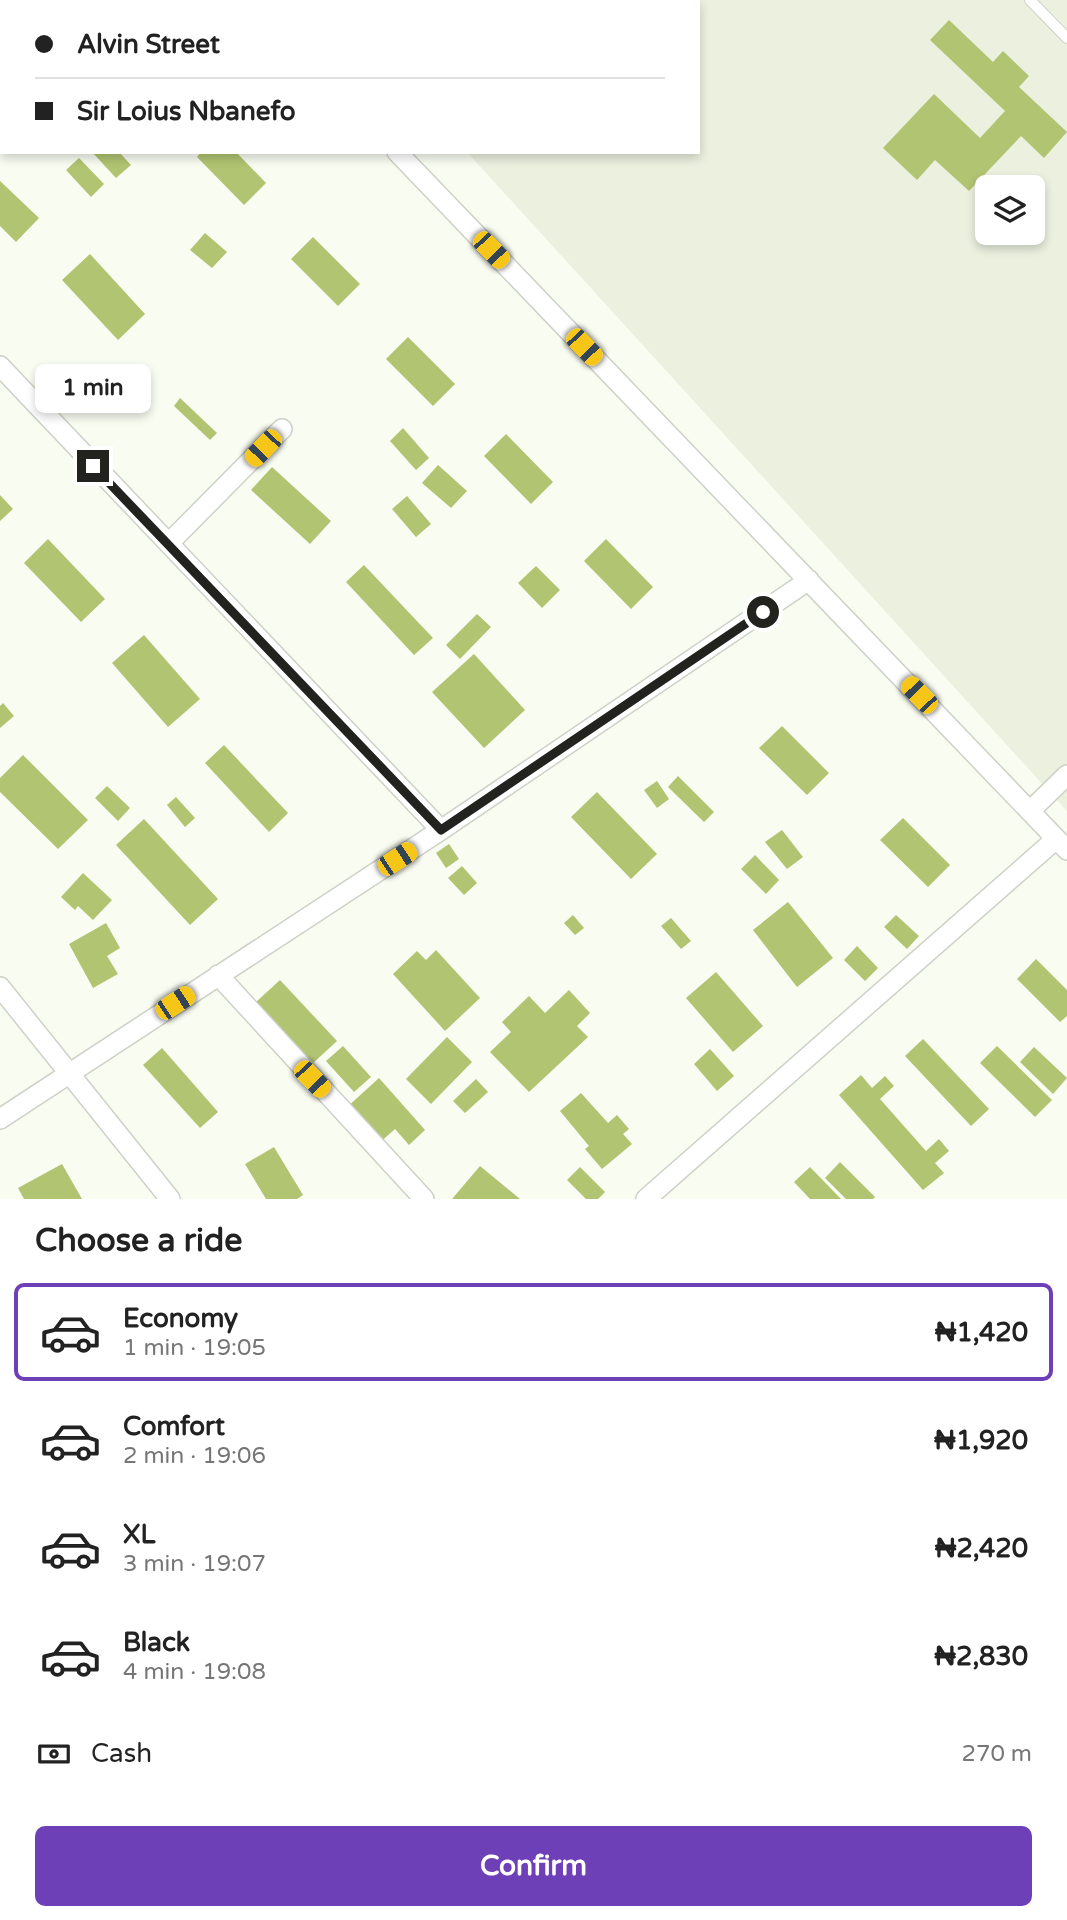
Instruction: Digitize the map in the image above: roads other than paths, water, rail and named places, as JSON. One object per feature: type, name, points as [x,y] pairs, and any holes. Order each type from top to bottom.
[{"type":"street","points":[[399,154],[1062,844],[646,1199]]},
{"type":"street","points":[[0,366],[441,830]]},
{"type":"street","points":[[169,543],[282,429]]},
{"type":"street","points":[[0,1119],[441,830],[809,580]]},
{"type":"street","points":[[1030,811],[1067,775]]},
{"type":"street","points":[[218,975],[424,1199]]},
{"type":"street","points":[[0,987],[170,1199]]},
{"type":"lane","points":[[1030,0],[1067,38]]}]
